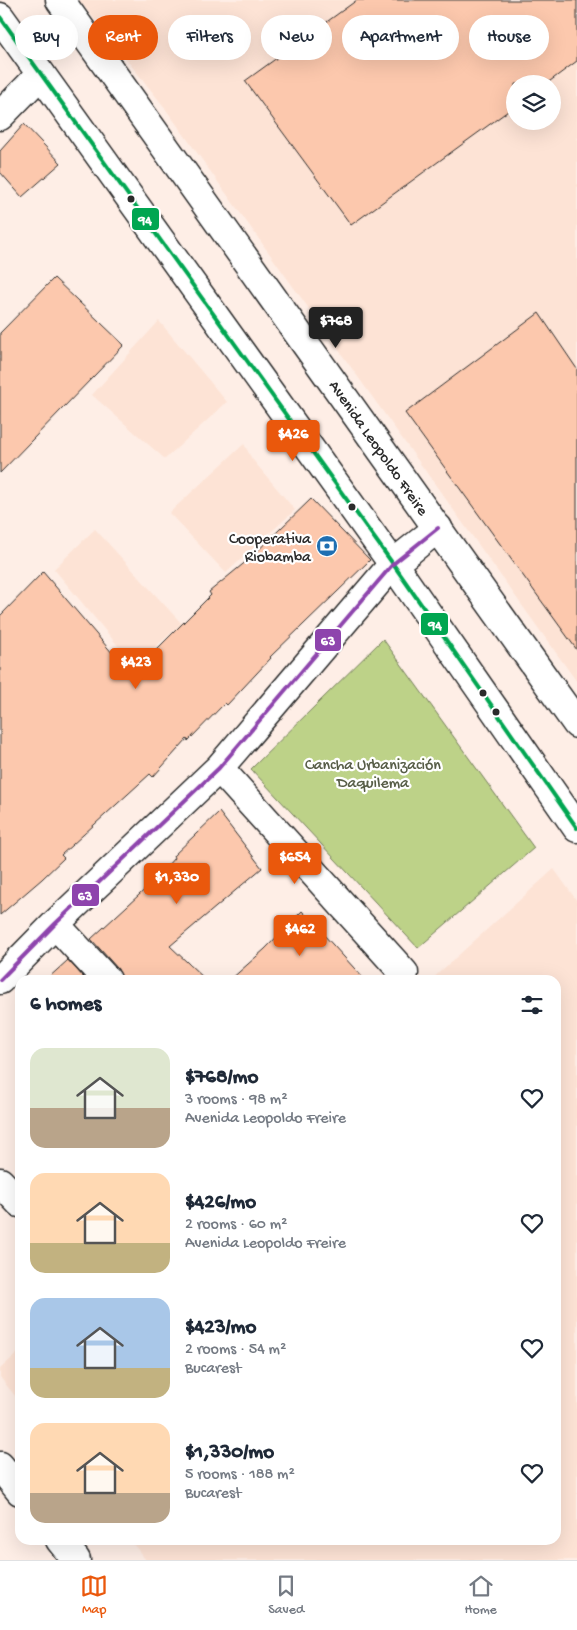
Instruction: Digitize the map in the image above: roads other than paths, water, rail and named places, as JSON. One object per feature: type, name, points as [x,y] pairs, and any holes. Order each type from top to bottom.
[{"type":"main road","name":"Avenida Leopoldo Freire","points":[[60,0],[577,724]]},
{"type":"main road","points":[[0,17],[393,564],[577,828]]},
{"type":"main road","points":[[0,116],[41,74]]},
{"type":"main road","points":[[0,980],[55,924],[219,768],[393,564],[438,528]]},
{"type":"main road","points":[[219,768],[404,973]]},
{"type":"main road","points":[[55,924],[102,975]]},
{"type":"main road","points":[[0,1182],[15,1198]]},
{"type":"main road","points":[[0,1466],[15,1485]]},
{"type":"main road","points":[[64,1545],[76,1560]]},
{"type":"place","name":"Cooperativa Riobamba","points":[[327,546]]},
{"type":"park label","name":"Cancha Urbanización Daquilema","points":[[373,772]]}]
